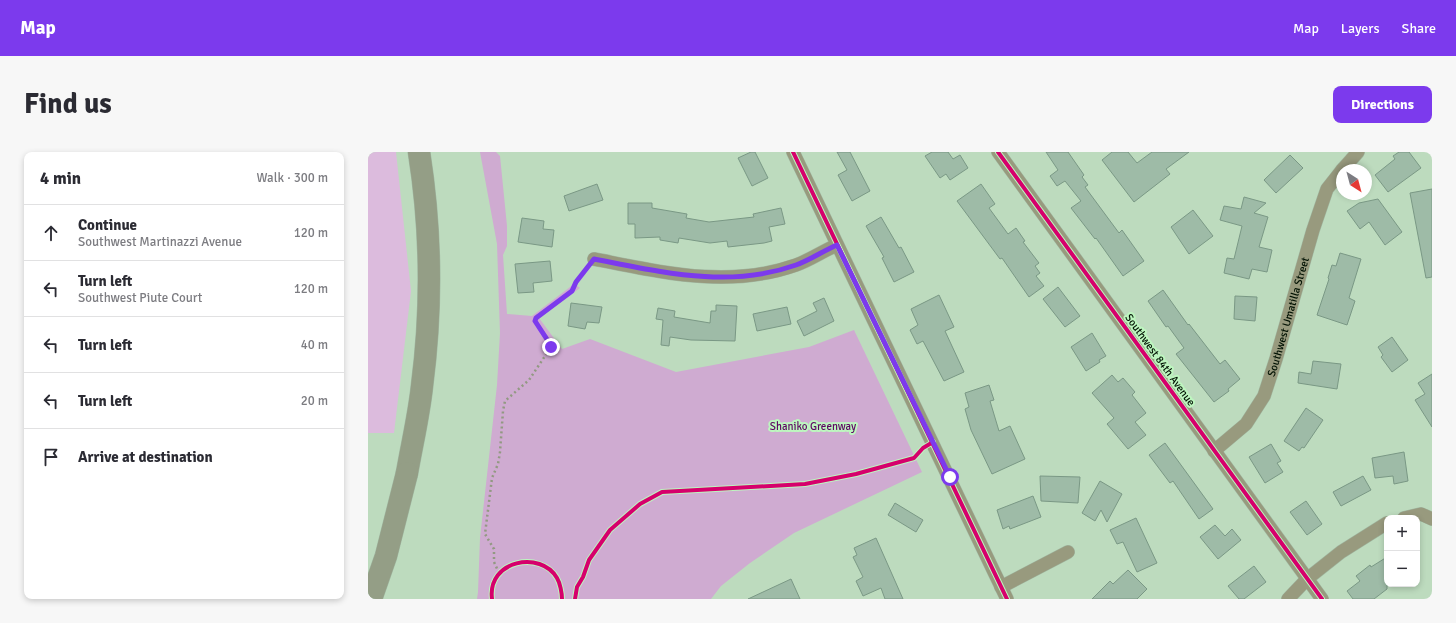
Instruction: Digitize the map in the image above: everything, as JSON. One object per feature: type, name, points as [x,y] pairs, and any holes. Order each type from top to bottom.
[{"type":"highway","points":[[371,599],[388,549],[407,473],[422,386],[427,333],[428,276],[426,210],[419,152]]},
{"type":"highway","points":[[368,576],[377,599]]},
{"type":"street","points":[[793,152],[1008,599]]},
{"type":"street","name":"Southwest 84th Avenue","points":[[998,152],[1322,599]]},
{"type":"street","name":"Southwest Umatilla Street","points":[[1347,164],[1358,152]]},
{"type":"street","name":"Southwest Umatilla Street","points":[[1214,451],[1246,424],[1264,396],[1313,230],[1327,188],[1336,177]]},
{"type":"street","points":[[594,259],[674,274],[730,278],[755,275],[796,265],[837,245]]},
{"type":"street","points":[[1417,515],[1421,514],[1432,519]]},
{"type":"street","points":[[1288,599],[1307,579],[1341,552],[1384,525]]},
{"type":"street","points":[[1001,587],[1068,552]]},
{"type":"path","points":[[499,573],[494,562],[494,549],[485,534],[492,478],[498,464],[500,452],[505,401],[529,380],[551,347],[535,321],[537,316],[572,291],[576,282],[594,259]]},
{"type":"shaded area","points":[[368,152],[396,152],[411,291],[394,433],[368,433]]},
{"type":"green space","name":"Shaniko Greenway","points":[[480,152],[496,152],[500,156],[507,226],[507,246],[503,255],[507,314],[532,316],[574,284],[580,288],[539,318],[562,349],[590,339],[676,372],[809,347],[854,330],[922,472],[794,533],[750,563],[721,586],[711,599],[477,599],[480,538],[497,385],[500,333],[497,244]]},
{"type":"building","points":[[751,152],[755,152],[768,178],[752,186],[738,158]]},
{"type":"building","points":[[837,152],[850,152],[870,191],[852,201],[838,175],[847,170]]},
{"type":"building","points":[[932,152],[948,152],[953,159],[960,155],[968,168],[950,180],[946,174],[940,178],[925,156]]},
{"type":"building","points":[[1046,152],[1068,152],[1084,175],[1082,177],[1088,185],[1085,187],[1119,233],[1122,230],[1144,261],[1123,276],[1096,238],[1095,239],[1071,208],[1081,201],[1065,181],[1057,186],[1050,176],[1058,170]]},
{"type":"building","points":[[1112,152],[1128,152],[1137,163],[1152,152],[1189,152],[1166,169],[1170,174],[1134,202],[1102,160]]},
{"type":"building","points":[[1399,152],[1409,152],[1421,168],[1388,192],[1375,175],[1395,159],[1393,156]]},
{"type":"building","points":[[1290,155],[1303,168],[1276,193],[1264,180]]},
{"type":"building","points":[[597,184],[603,200],[569,211],[564,196]]},
{"type":"building","points":[[981,184],[995,204],[989,208],[1008,234],[1016,228],[1025,241],[1023,242],[1039,263],[1035,266],[1040,273],[1036,276],[1044,286],[1029,297],[1002,258],[1000,259],[957,201]]},
{"type":"building","points":[[1432,189],[1432,277],[1426,278],[1410,193]]},
{"type":"building","points":[[1244,197],[1266,203],[1254,213],[1268,217],[1259,247],[1272,250],[1267,272],[1252,269],[1249,279],[1224,273],[1227,258],[1234,259],[1242,226],[1220,220],[1224,206],[1241,209]]},
{"type":"building","points":[[1378,199],[1402,232],[1385,245],[1369,222],[1360,229],[1347,211],[1359,203]]},
{"type":"building","points":[[628,203],[652,203],[652,208],[687,214],[686,218],[709,222],[754,217],[753,214],[781,208],[785,224],[769,227],[772,241],[728,247],[727,241],[710,243],[679,238],[678,243],[660,240],[660,237],[635,238],[635,224],[628,224]]},
{"type":"building","points":[[1193,210],[1213,236],[1189,254],[1171,227]]},
{"type":"building","points":[[881,217],[899,248],[901,247],[914,272],[894,282],[882,258],[884,257],[866,226]]},
{"type":"building","points":[[522,218],[544,221],[543,229],[554,230],[552,247],[518,242]]},
{"type":"building","points":[[1340,253],[1361,259],[1349,298],[1355,301],[1347,325],[1317,315],[1332,265],[1336,266]]},
{"type":"building","points":[[550,261],[552,281],[533,283],[534,292],[518,293],[515,264]]},
{"type":"building","points":[[1058,287],[1080,316],[1065,327],[1043,299]]},
{"type":"building","points":[[1163,290],[1188,325],[1189,324],[1220,364],[1225,360],[1240,379],[1228,389],[1229,391],[1214,402],[1176,354],[1184,348],[1168,326],[1166,327],[1148,301]]},
{"type":"building","points":[[939,295],[954,327],[945,331],[964,372],[944,381],[923,341],[917,344],[910,330],[918,325],[911,309]]},
{"type":"building","points":[[1235,296],[1257,297],[1255,321],[1234,319]]},
{"type":"building","points":[[824,298],[834,321],[804,336],[797,321],[817,311],[813,303]]},
{"type":"building","points":[[571,303],[602,307],[599,323],[587,322],[585,329],[568,326]]},
{"type":"building","points":[[716,305],[737,306],[735,341],[691,340],[670,337],[669,346],[661,345],[663,320],[656,319],[658,308],[675,311],[674,317],[710,323],[711,311],[716,311]]},
{"type":"building","points":[[787,307],[791,324],[757,331],[753,314]]},
{"type":"building","points":[[1092,333],[1106,356],[1086,371],[1071,347]]},
{"type":"building","points":[[1392,337],[1408,360],[1392,372],[1381,357],[1383,355],[1378,347]]},
{"type":"building","points":[[1313,361],[1341,364],[1337,389],[1298,383],[1299,372],[1311,374]]},
{"type":"building","points":[[1432,374],[1432,427],[1415,400],[1425,394],[1418,383]]},
{"type":"building","points":[[1112,375],[1118,382],[1123,378],[1135,392],[1132,395],[1146,413],[1135,422],[1146,435],[1128,449],[1107,424],[1114,418],[1092,393]]},
{"type":"building","points":[[989,385],[994,400],[990,401],[999,431],[1010,426],[1025,459],[992,474],[971,430],[965,409],[969,407],[965,393]]},
{"type":"building","points":[[1306,408],[1323,420],[1304,448],[1302,447],[1299,451],[1284,441]]},
{"type":"building","points":[[1165,443],[1213,509],[1199,519],[1173,481],[1170,483],[1149,455]]},
{"type":"building","points":[[1271,444],[1281,461],[1277,463],[1283,472],[1265,483],[1249,457]]},
{"type":"building","points":[[1404,452],[1408,481],[1394,484],[1393,476],[1375,478],[1372,458]]},
{"type":"building","points":[[1040,476],[1080,477],[1078,503],[1041,501]]},
{"type":"building","points":[[1363,476],[1371,490],[1341,506],[1333,492]]},
{"type":"building","points":[[1100,481],[1122,494],[1107,522],[1101,510],[1095,521],[1082,513]]},
{"type":"building","points":[[1033,496],[1041,517],[1010,529],[1009,526],[1003,529],[997,510]]},
{"type":"building","points":[[1306,501],[1322,524],[1307,535],[1290,512]]},
{"type":"building","points":[[895,503],[923,520],[916,532],[888,515]]},
{"type":"building","points":[[1136,518],[1157,563],[1137,572],[1123,542],[1117,544],[1110,530]]},
{"type":"building","points":[[1215,525],[1225,536],[1232,529],[1241,540],[1218,559],[1200,537]]},
{"type":"building","points":[[876,538],[903,599],[885,599],[881,588],[863,596],[856,581],[863,577],[853,557],[857,555],[854,548]]},
{"type":"building","points":[[1384,559],[1384,587],[1387,587],[1387,589],[1374,599],[1353,599],[1347,591],[1360,581],[1356,576],[1370,565],[1371,567]]},
{"type":"building","points":[[1254,566],[1266,582],[1244,599],[1239,599],[1228,586]]},
{"type":"building","points":[[1128,570],[1147,589],[1137,599],[1092,599],[1110,581],[1113,584]]},
{"type":"building","points":[[791,579],[800,599],[748,599]]},
{"type":"cycle path","points":[[793,152],[1007,599]]},
{"type":"cycle path","points":[[998,152],[1322,599]]},
{"type":"cycle path","points":[[575,599],[577,587],[583,577],[589,560],[610,530],[640,504],[662,492],[805,484],[856,474],[914,458],[923,448],[933,442]]},
{"type":"cycle path","points":[[492,599],[493,586],[498,575],[506,568],[517,563],[528,562],[539,564],[549,569],[558,580],[561,588],[562,599]]},
{"type":"route","points":[[551,347],[535,321],[536,318],[575,288],[576,282],[594,259],[674,274],[730,278],[755,275],[796,265],[837,245],[950,477]]}]
